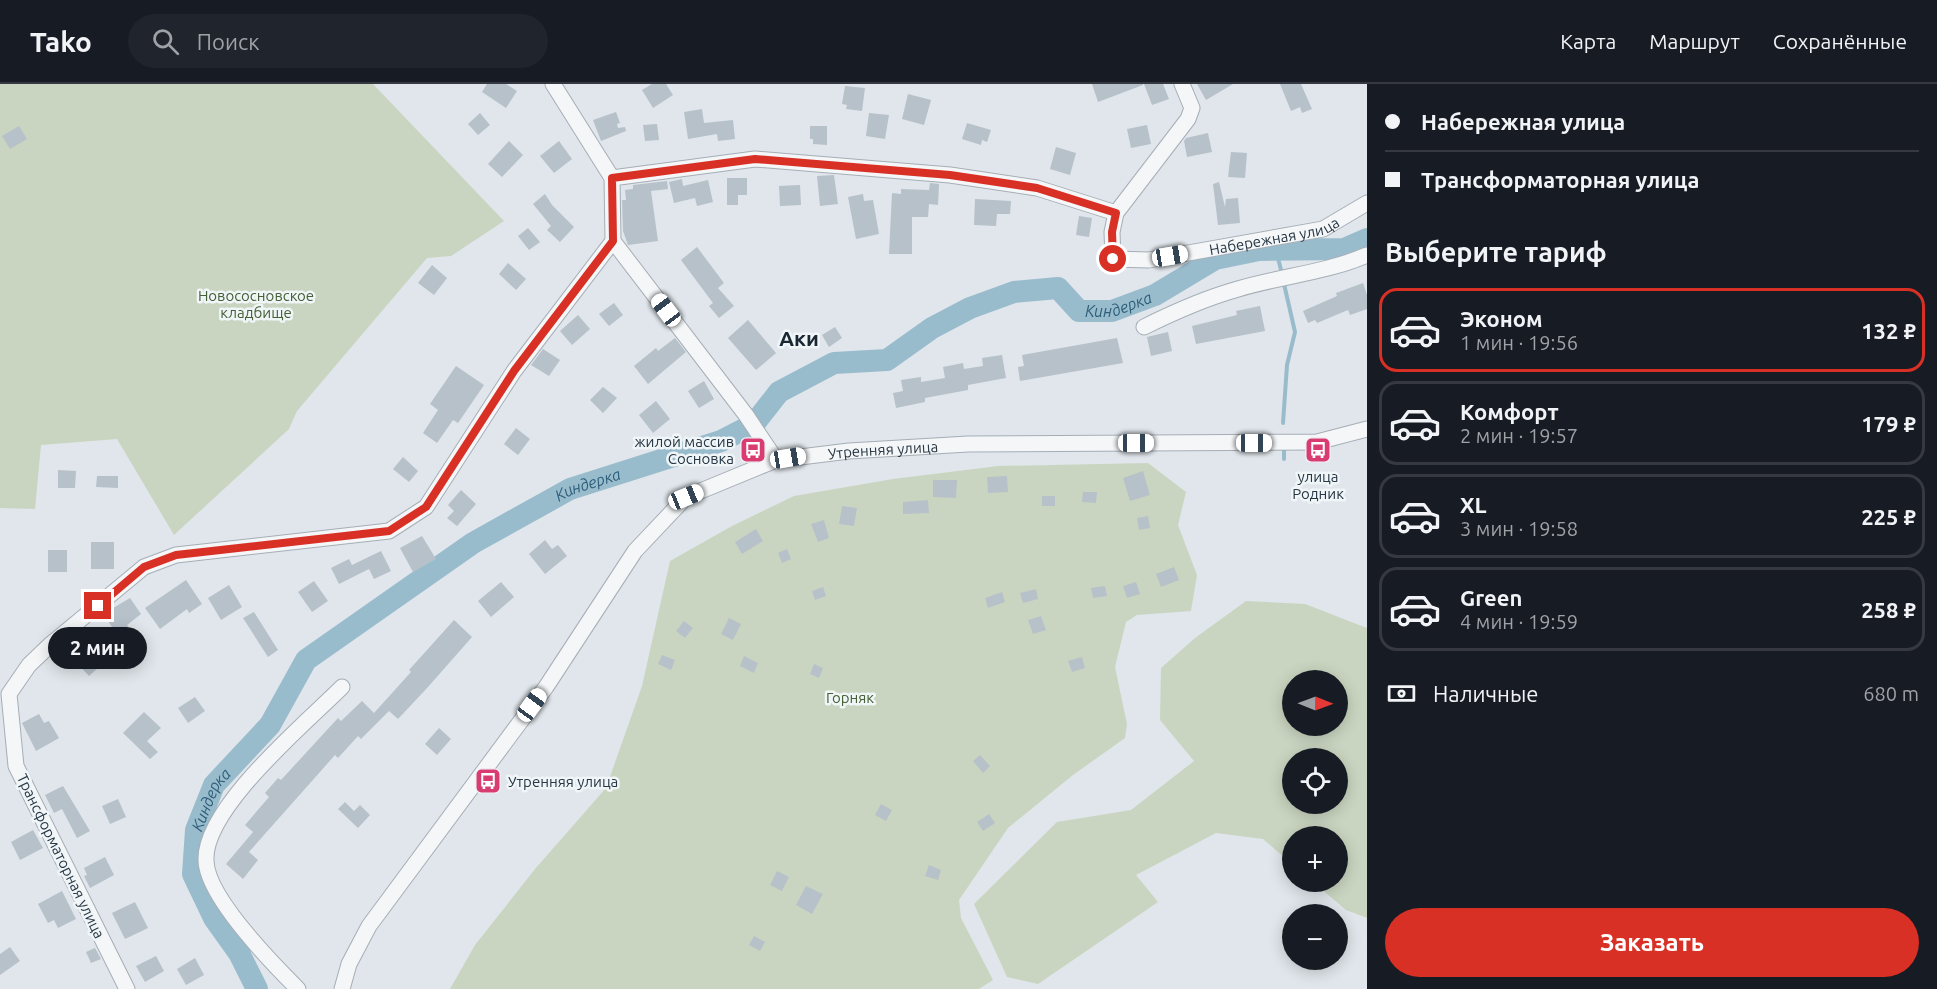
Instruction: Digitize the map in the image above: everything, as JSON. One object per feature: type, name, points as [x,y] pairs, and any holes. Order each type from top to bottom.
[{"type":"street","points":[[553,84],[612,178],[613,241],[746,415],[776,460]]},
{"type":"street","points":[[612,178],[755,159],[950,175],[1037,188],[1116,213],[1188,119],[1192,108],[1182,84]]},
{"type":"street","name":"Набережная улица","points":[[1116,213],[1112,232],[1113,259],[1149,260],[1323,229],[1367,203]]},
{"type":"street","name":"Трансформаторная улица","points":[[127,989],[16,766],[9,694],[29,665],[51,644],[144,567],[176,555],[389,531],[426,507],[514,371],[613,241]]},
{"type":"street","points":[[1144,327],[1178,310],[1239,289],[1320,271],[1367,255]]},
{"type":"street","name":"Утренняя улица","points":[[342,989],[349,964],[369,926],[546,687],[635,551],[686,497],[776,460],[849,451],[968,444],[1317,442],[1367,429]]},
{"type":"street","points":[[298,989],[261,952],[213,886],[205,862],[209,836],[238,791],[342,687]]},
{"type":"green space","name":"Новососновское кладбище","points":[[0,84],[373,84],[504,221],[451,256],[427,258],[297,411],[289,429],[174,535],[117,439],[41,445],[35,509],[0,508]]},
{"type":"green space","name":"Горняк","points":[[1148,463],[1186,492],[1178,525],[1197,575],[1191,611],[1137,615],[1126,622],[1115,667],[1127,724],[1125,738],[1073,775],[1008,828],[959,900],[961,918],[993,980],[979,989],[450,989],[475,945],[535,869],[606,788],[642,686],[670,561],[732,526],[794,496],[893,479],[998,466]]},
{"type":"green space","points":[[1246,601],[1305,604],[1367,628],[1367,918],[1348,911],[1348,904],[1339,904],[1325,892],[1348,892],[1348,826],[1282,826],[1282,855],[1263,839],[1216,833],[1136,875],[1158,902],[1038,984],[1007,977],[974,904],[1057,822],[1131,810],[1194,761],[1160,720],[1161,668],[1195,638]]},
{"type":"building","points":[[487,84],[506,84],[517,91],[506,108],[482,92]]},
{"type":"building","points":[[652,84],[666,84],[673,95],[653,108],[642,90]]},
{"type":"building","points":[[1092,84],[1143,84],[1143,85],[1098,102]]},
{"type":"building","points":[[1144,84],[1163,84],[1169,99],[1152,105]]},
{"type":"building","points":[[1197,84],[1233,84],[1206,100]]},
{"type":"building","points":[[1280,84],[1301,84],[1312,109],[1302,113],[1300,107],[1291,111]]},
{"type":"building","points":[[845,86],[865,88],[862,111],[846,109],[847,105],[842,104]]},
{"type":"building","points":[[908,94],[931,100],[924,125],[902,119]]},
{"type":"building","points":[[702,109],[704,123],[733,120],[735,139],[718,141],[717,134],[688,139],[684,112]]},
{"type":"building","points":[[616,112],[620,123],[617,124],[618,128],[625,127],[626,131],[601,141],[593,120]]},
{"type":"building","points":[[480,113],[490,125],[478,135],[468,124]]},
{"type":"building","points":[[869,113],[889,115],[885,139],[866,136]]},
{"type":"building","points":[[967,123],[991,130],[987,142],[982,140],[981,145],[962,139]]},
{"type":"building","points":[[657,124],[659,140],[645,141],[643,125]]},
{"type":"building","points":[[1147,125],[1151,144],[1131,148],[1127,129]]},
{"type":"building","points":[[19,126],[27,139],[10,149],[2,136]]},
{"type":"building","points":[[810,126],[827,126],[827,145],[813,144],[813,139],[810,139]]},
{"type":"building","points":[[1208,133],[1212,152],[1187,157],[1184,141],[1186,138]]},
{"type":"building","points":[[509,141],[523,155],[502,177],[488,164]]},
{"type":"building","points":[[559,141],[572,159],[554,173],[540,156]]},
{"type":"building","points":[[1056,147],[1076,153],[1070,175],[1050,169]]},
{"type":"building","points":[[1231,152],[1247,153],[1245,178],[1228,177]]},
{"type":"building","points":[[834,175],[838,204],[820,206],[817,176]]},
{"type":"building","points":[[727,178],[747,178],[747,195],[738,195],[738,205],[727,205]]},
{"type":"building","points":[[682,179],[683,186],[708,180],[713,202],[697,206],[695,198],[674,203],[669,182]]},
{"type":"building","points":[[667,181],[668,189],[651,191],[658,241],[628,245],[623,231],[622,200],[626,200],[625,190],[633,189],[633,185]]},
{"type":"building","points":[[1219,182],[1225,207],[1226,199],[1238,198],[1240,223],[1218,225],[1213,184]]},
{"type":"building","points":[[930,183],[939,184],[938,205],[929,204],[928,217],[912,217],[912,254],[889,254],[892,193],[901,194],[901,189],[929,190]]},
{"type":"building","points":[[800,185],[801,205],[780,206],[779,186]]},
{"type":"building","points":[[545,194],[552,205],[574,227],[560,242],[547,230],[551,226],[533,204]]},
{"type":"building","points":[[863,194],[864,201],[873,200],[879,234],[856,239],[848,197]]},
{"type":"building","points":[[975,199],[1011,201],[1010,214],[997,214],[996,226],[974,225]]},
{"type":"building","points":[[1079,216],[1092,218],[1089,237],[1076,235]]},
{"type":"building","points":[[528,228],[540,242],[529,250],[518,236]]},
{"type":"building","points":[[697,247],[724,283],[718,288],[734,306],[719,318],[709,306],[713,303],[681,260]]},
{"type":"building","points":[[508,263],[526,279],[516,290],[499,274]]},
{"type":"building","points":[[432,265],[447,278],[434,295],[418,283]]},
{"type":"building","points":[[1363,283],[1367,295],[1367,309],[1350,315],[1348,310],[1317,323],[1315,320],[1308,323],[1303,311],[1337,296],[1336,293]]},
{"type":"building","points":[[614,303],[623,315],[609,326],[599,314]]},
{"type":"building","points":[[1260,306],[1265,331],[1196,344],[1192,326],[1237,315],[1236,311]]},
{"type":"building","points":[[578,315],[590,329],[572,345],[560,331]]},
{"type":"building","points":[[748,320],[776,353],[756,370],[728,338]]},
{"type":"building","points":[[835,327],[842,338],[829,347],[822,335]]},
{"type":"building","points":[[1168,332],[1172,351],[1151,356],[1147,337]]},
{"type":"building","points":[[675,338],[686,352],[648,384],[634,366],[656,348],[658,351]]},
{"type":"building","points":[[1117,338],[1123,363],[1020,381],[1018,367],[1024,366],[1022,355]]},
{"type":"building","points":[[543,349],[560,360],[549,376],[531,365]]},
{"type":"building","points":[[1002,355],[1006,378],[968,385],[968,390],[925,398],[925,402],[896,408],[893,393],[903,391],[901,380],[921,377],[921,382],[945,378],[943,367],[963,363],[964,369],[983,366],[982,358]]},
{"type":"building","points":[[456,366],[484,385],[458,423],[453,420],[437,443],[423,433],[438,410],[430,404]]},
{"type":"building","points":[[704,381],[714,399],[699,408],[688,391]]},
{"type":"building","points":[[603,387],[617,398],[603,413],[590,400]]},
{"type":"building","points":[[656,401],[670,419],[653,433],[639,415]]},
{"type":"building","points":[[516,428],[530,439],[518,455],[504,444]]},
{"type":"building","points":[[403,457],[418,471],[409,482],[393,469]]},
{"type":"building","points":[[58,470],[76,471],[75,488],[58,488]]},
{"type":"building","points":[[1143,471],[1150,495],[1130,501],[1123,478]]},
{"type":"building","points":[[97,476],[118,476],[118,488],[96,487]]},
{"type":"building","points":[[1007,476],[1008,492],[988,493],[987,477]]},
{"type":"building","points":[[933,480],[957,480],[956,498],[933,497]]},
{"type":"building","points":[[461,490],[476,504],[457,526],[447,518],[454,511],[448,505]]},
{"type":"building","points":[[1083,492],[1097,492],[1096,503],[1082,502]]},
{"type":"building","points":[[1042,496],[1055,496],[1055,506],[1042,506]]},
{"type":"building","points":[[928,500],[929,513],[903,514],[903,502]]},
{"type":"building","points":[[842,506],[857,508],[854,526],[839,524]]},
{"type":"building","points":[[1148,516],[1150,528],[1139,530],[1137,518]]},
{"type":"building","points":[[824,520],[829,538],[818,542],[811,524]]},
{"type":"building","points":[[756,529],[763,541],[742,554],[735,542]]},
{"type":"building","points":[[422,536],[436,559],[413,572],[400,548]]},
{"type":"building","points":[[545,540],[552,549],[558,545],[567,556],[545,574],[529,554]]},
{"type":"building","points":[[91,542],[114,542],[114,569],[91,569]]},
{"type":"building","points":[[787,549],[791,559],[782,563],[778,553]]},
{"type":"building","points":[[48,550],[67,550],[67,572],[48,572]]},
{"type":"building","points":[[381,551],[391,571],[374,579],[369,569],[339,584],[331,568],[349,559],[352,565]]},
{"type":"building","points":[[1174,567],[1179,580],[1161,587],[1156,574]]},
{"type":"building","points":[[186,580],[202,604],[189,613],[187,609],[160,629],[145,608]]},
{"type":"building","points":[[314,581],[328,601],[312,612],[298,592]]},
{"type":"building","points":[[501,582],[514,597],[491,617],[478,601]]},
{"type":"building","points":[[1136,582],[1140,594],[1127,598],[1123,586]]},
{"type":"building","points":[[229,585],[242,607],[221,620],[208,598]]},
{"type":"building","points":[[1105,586],[1107,596],[1093,598],[1091,588]]},
{"type":"building","points":[[823,587],[826,596],[815,600],[812,591]]},
{"type":"building","points":[[1036,589],[1038,599],[1023,603],[1020,593]]},
{"type":"building","points":[[1002,592],[1005,602],[988,608],[985,598]]},
{"type":"building","points":[[130,598],[141,614],[127,625],[135,636],[124,644],[103,614]]},
{"type":"building","points":[[254,612],[278,650],[268,657],[243,618]]},
{"type":"building","points":[[1041,616],[1046,630],[1033,634],[1028,620]]},
{"type":"building","points":[[729,618],[741,624],[733,640],[721,634]]},
{"type":"building","points":[[454,620],[472,637],[398,719],[389,711],[361,739],[358,736],[338,758],[335,755],[249,852],[258,860],[243,879],[226,864],[253,832],[245,825],[269,797],[265,793],[278,778],[281,780],[338,718],[341,721],[362,701],[374,713]]},
{"type":"building","points":[[684,621],[693,628],[685,638],[676,631]]},
{"type":"building","points":[[91,643],[106,661],[89,676],[73,659]]},
{"type":"building","points":[[662,655],[675,660],[671,670],[658,664]]},
{"type":"building","points":[[744,656],[758,663],[754,673],[740,666]]},
{"type":"building","points":[[1082,657],[1085,668],[1072,672],[1068,661]]},
{"type":"building","points":[[814,664],[823,668],[819,678],[810,674]]},
{"type":"building","points":[[195,697],[205,711],[188,723],[178,708]]},
{"type":"building","points":[[144,712],[161,728],[147,741],[158,752],[150,759],[123,733]]},
{"type":"building","points":[[39,714],[44,723],[49,721],[59,738],[36,751],[22,723]]},
{"type":"building","points":[[439,728],[451,739],[437,755],[425,744]]},
{"type":"building","points":[[980,755],[990,766],[983,773],[973,761]]},
{"type":"building","points":[[63,786],[90,831],[77,838],[62,809],[54,813],[45,795]]},
{"type":"building","points":[[118,799],[126,817],[110,824],[102,806]]},
{"type":"building","points":[[345,802],[354,811],[360,805],[370,815],[358,828],[338,809]]},
{"type":"building","points":[[881,804],[892,810],[886,821],[875,815]]},
{"type":"building","points":[[989,814],[995,823],[983,831],[977,822]]},
{"type":"building","points":[[33,830],[43,848],[20,860],[11,842]]},
{"type":"building","points":[[105,857],[114,875],[90,888],[84,876],[87,875],[84,868]]},
{"type":"building","points":[[929,865],[941,870],[938,880],[925,876]]},
{"type":"building","points":[[777,871],[789,877],[782,891],[770,885]]},
{"type":"building","points":[[806,886],[823,894],[812,914],[796,905]]},
{"type":"building","points":[[62,891],[76,919],[58,928],[54,920],[48,923],[38,904]]},
{"type":"building","points":[[135,902],[148,928],[125,939],[112,913]]},
{"type":"building","points":[[754,936],[765,942],[760,951],[749,945]]},
{"type":"building","points":[[10,947],[20,961],[0,975],[0,954]]},
{"type":"building","points":[[95,948],[101,959],[91,963],[86,952]]},
{"type":"building","points":[[156,956],[164,971],[145,982],[136,966]]},
{"type":"building","points":[[195,958],[204,975],[186,985],[177,969]]},
{"type":"waterway","name":"Киндерка","points":[[257,989],[239,953],[214,918],[193,874],[196,830],[214,785],[270,725],[306,660],[473,543],[570,489],[721,441],[754,424],[779,392],[834,363],[887,360],[932,328],[970,308],[1014,292],[1058,288],[1079,311],[1112,311],[1155,295],[1215,259],[1259,250],[1344,249],[1367,239]]},
{"type":"waterway","points":[[1276,250],[1282,274]]},
{"type":"waterway","points":[[1283,423],[1287,365],[1295,332],[1284,284]]},
{"type":"waterway","points":[[1284,449],[1284,459]]},
{"type":"place","name":"жилой массив Сосновка","points":[[753,450]]},
{"type":"place","name":"улица Родник","points":[[1318,450]]},
{"type":"place","name":"Утренняя улица","points":[[488,781]]},
{"type":"district","name":"Аки","points":[[799,338]]},
{"type":"route","points":[[98,606],[144,567],[176,555],[389,531],[426,507],[514,371],[613,241],[612,178],[755,159],[950,175],[1037,188],[1116,213],[1112,232],[1113,259]]}]
